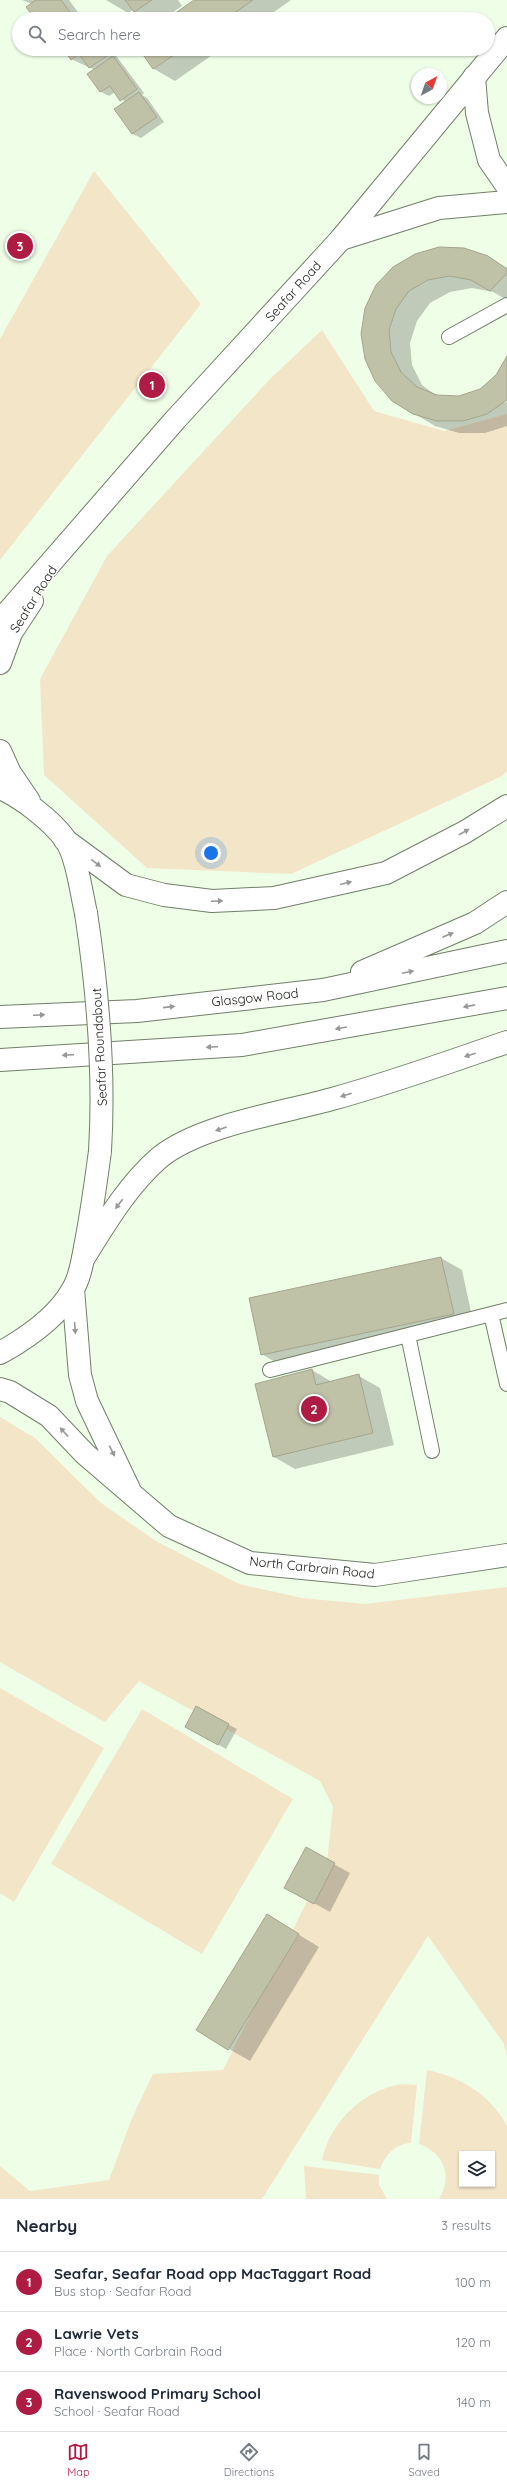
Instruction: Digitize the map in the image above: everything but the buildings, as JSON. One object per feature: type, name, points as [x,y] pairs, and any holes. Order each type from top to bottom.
[{"type":"street","name":"Seafar Road","points":[[495,52],[507,38]]},
{"type":"street","name":"Seafar Road","points":[[0,621],[175,420],[341,239],[492,56]]},
{"type":"street","points":[[474,77],[477,113],[489,160],[507,186]]},
{"type":"street","points":[[341,239],[439,208],[507,202]]},
{"type":"street","name":"Seafar Road","points":[[0,663],[11,633],[72,538]]},
{"type":"street","points":[[0,751],[10,773],[35,810]]},
{"type":"street","name":"Seafar Roundabout","points":[[0,788],[35,810],[65,840],[76,867],[86,913],[100,1025],[103,1078],[100,1151],[94,1196],[83,1259],[74,1289],[52,1315],[23,1340],[0,1353]]},
{"type":"street","points":[[65,840],[126,885],[164,895],[212,901],[274,898],[386,873],[465,832],[507,806]]},
{"type":"street","points":[[323,990],[475,923],[507,902]]},
{"type":"street","name":"Glasgow Road","points":[[0,1017],[137,1011],[323,990],[507,951]]},
{"type":"street","points":[[0,1060],[242,1045],[507,998]]},
{"type":"street","points":[[83,1259],[113,1211],[139,1178],[160,1158],[188,1140],[230,1126],[333,1099],[507,1042]]},
{"type":"street","name":"North Carbrain Road","points":[[74,1289],[80,1375],[87,1401],[133,1497]]},
{"type":"street","name":"North Carbrain Road","points":[[0,1389],[10,1392],[49,1416],[84,1454],[168,1526],[250,1563],[375,1575],[507,1555]]},
{"type":"lane","points":[[449,338],[507,305]]},
{"type":"lane","points":[[270,1370],[507,1310]]},
{"type":"lane","points":[[491,1314],[507,1384]]},
{"type":"lane","points":[[408,1335],[432,1451]]},
{"type":"shaded area","points":[[94,171],[201,304],[0,560],[0,339]]},
{"type":"shaded area","points":[[322,330],[374,411],[444,431],[507,414],[507,771],[502,776],[291,874],[147,868],[44,775],[40,679],[107,556],[270,379]]},
{"type":"shaded area","points":[[0,1417],[35,1438],[101,1503],[156,1541],[239,1584],[302,1598],[365,1604],[507,1587],[507,2056],[504,2044],[428,1936],[262,2199],[0,2199],[0,2166],[30,2191],[109,2180],[132,2118],[153,2074],[223,2070],[327,1861],[333,1807],[320,1781],[139,1681],[105,1722],[0,1662]]},
{"type":"shaded area","points":[[0,1688],[104,1748],[14,1902],[0,1893]]},
{"type":"shaded area","points":[[142,1709],[293,1799],[202,1954],[51,1864]]},
{"type":"shaded area","points":[[427,2070],[452,2077],[474,2089],[493,2105],[507,2126],[507,2199],[439,2199],[445,2182],[444,2166],[435,2153],[419,2144]]},
{"type":"shaded area","points":[[402,2084],[417,2085],[411,2143],[400,2145],[388,2154],[380,2169],[322,2160],[332,2133],[350,2110],[374,2093],[388,2087]]},
{"type":"shaded area","points":[[304,2166],[379,2175],[379,2185],[387,2199],[306,2199]]},
{"type":"place","name":"Ravenswood Primary School","points":[[20,246]]},
{"type":"place","name":"Seafar, Seafar Road opp MacTaggart Road","points":[[152,385]]},
{"type":"place","name":"Lawrie Vets","points":[[314,1409]]}]
